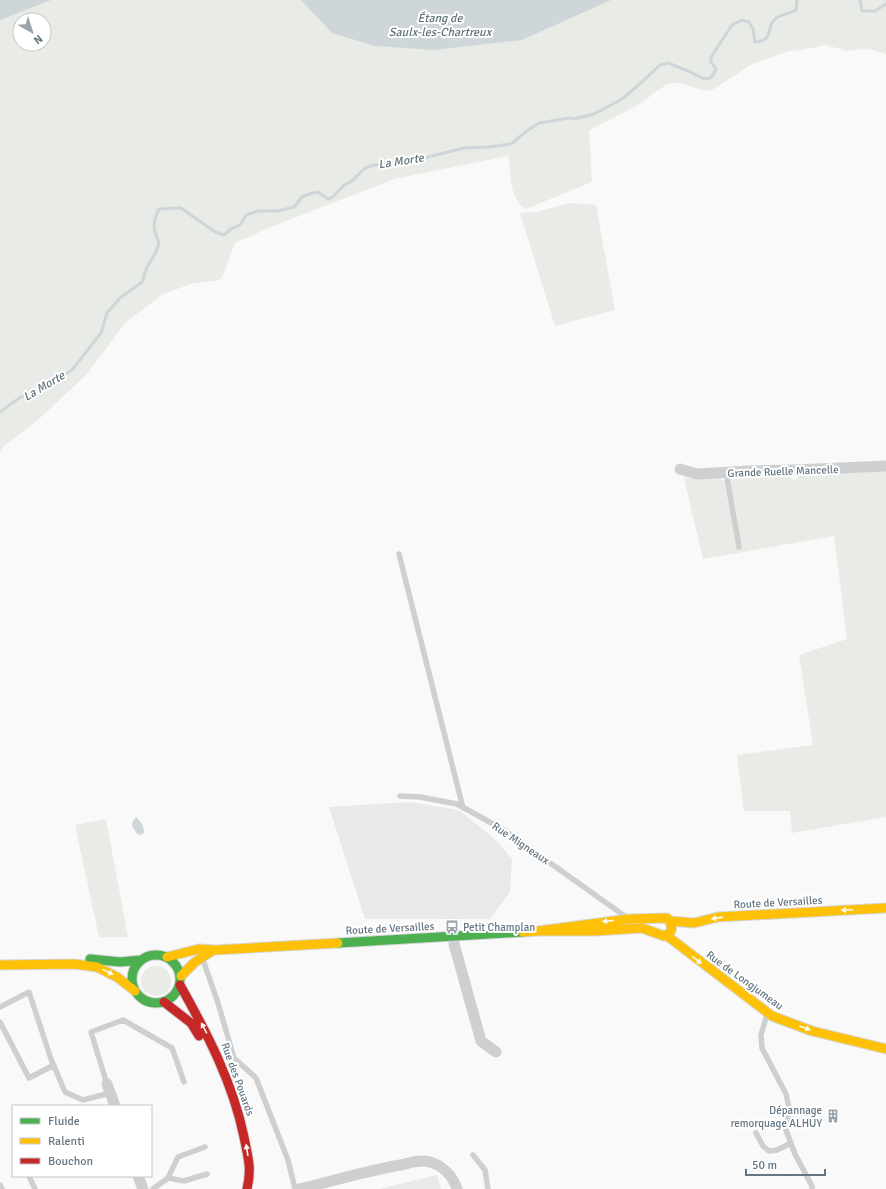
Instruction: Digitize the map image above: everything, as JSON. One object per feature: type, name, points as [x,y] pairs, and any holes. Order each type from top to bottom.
[{"type":"main road","name":"Route de Versailles","points":[[671,921],[694,923],[718,917],[886,908]]},
{"type":"main road","name":"Route de Versailles","points":[[167,957],[199,949],[215,950],[538,931],[595,922],[661,918]]},
{"type":"main road","points":[[538,931],[596,931],[644,928],[655,931],[660,935],[666,935],[671,932],[673,927],[671,921],[666,918],[661,918],[656,921],[654,926],[655,931]]},
{"type":"main road","name":"Rue de Longjumeau","points":[[666,935],[772,1016],[812,1031],[886,1049]]},
{"type":"main road","name":"Route de Versailles","points":[[181,976],[190,965],[202,956],[215,950]]},
{"type":"main road","points":[[158,954],[167,957],[174,961],[181,976],[177,993],[171,999],[157,1004],[144,1000],[135,991],[132,985],[133,971],[136,965],[141,960],[149,956],[158,954]]},
{"type":"main road","points":[[0,964],[53,957],[85,958],[120,962],[141,960]]},
{"type":"main road","points":[[0,964],[74,964],[97,967],[117,977],[135,991]]},
{"type":"main road","name":"Rue des Pouards","points":[[180,985],[213,1046],[233,1096],[245,1138],[250,1174],[247,1189]]},
{"type":"main road","name":"Rue des Pouards","points":[[164,1002],[187,1019],[198,1033],[216,1071],[226,1098],[237,1150]]},
{"type":"main road","points":[[240,1174],[243,1189]]},
{"type":"street","name":"Grande Ruelle Mancelle","points":[[680,469],[697,474],[886,466]]},
{"type":"street","points":[[454,936],[454,944],[481,1041],[496,1052]]},
{"type":"street","points":[[109,1088],[115,1105]]},
{"type":"street","points":[[299,1189],[325,1186],[385,1168],[417,1161],[429,1162],[442,1168],[451,1176],[457,1189]]},
{"type":"street","points":[[138,1177],[143,1189]]},
{"type":"lane","points":[[726,472],[739,548]]},
{"type":"lane","points":[[400,554],[463,808]]},
{"type":"lane","name":"Rue Migneaux","points":[[400,796],[420,797],[457,804],[504,830],[629,919]]},
{"type":"lane","points":[[202,956],[234,1058],[256,1078],[288,1160],[295,1189]]},
{"type":"lane","points":[[710,970],[722,962]]},
{"type":"lane","points":[[0,1007],[29,992],[54,1065],[65,1092],[83,1100],[109,1088],[91,1032],[123,1020],[172,1048],[184,1082]]},
{"type":"lane","points":[[767,1013],[761,1035],[762,1048],[786,1094],[789,1108],[786,1130],[795,1154],[812,1186],[812,1189]]},
{"type":"lane","points":[[0,1022],[29,1078],[54,1065]]},
{"type":"lane","points":[[756,1133],[763,1146],[769,1151],[777,1150],[791,1143]]},
{"type":"lane","points":[[153,1189],[168,1178],[178,1157],[205,1147]]},
{"type":"lane","points":[[473,1155],[485,1170],[488,1189]]},
{"type":"lane","points":[[168,1178],[184,1181],[207,1174]]},
{"type":"lane","points":[[29,1177],[35,1189]]},
{"type":"lane","points":[[0,1185],[2,1189]]},
{"type":"shaded area","points":[[0,0],[886,0],[886,54],[863,49],[847,51],[826,45],[789,51],[752,64],[712,90],[701,90],[678,83],[666,85],[644,101],[589,130],[592,182],[526,209],[520,205],[513,192],[508,156],[394,179],[271,227],[235,243],[221,279],[194,283],[163,294],[126,322],[87,374],[39,419],[4,446],[0,452]]},
{"type":"shaded area","points":[[570,203],[596,205],[615,310],[555,326],[520,213],[536,212]]},
{"type":"shaded area","points":[[886,471],[886,817],[792,833],[790,811],[744,811],[737,755],[813,745],[799,655],[847,639],[834,536],[703,559],[684,478],[720,477],[725,481],[731,479],[731,476],[789,475],[792,480],[795,480],[799,475]]},
{"type":"shaded area","points":[[410,802],[459,810],[497,841],[512,859],[510,892],[490,919],[365,919],[329,807]]},
{"type":"shaded area","points":[[106,819],[128,937],[99,937],[75,825]]},
{"type":"shaded area","points":[[156,966],[162,967],[170,975],[170,987],[162,995],[156,996],[150,995],[142,987],[141,981],[142,975],[150,967]]},
{"type":"shaded area","points":[[437,1175],[441,1189],[379,1189]]},
{"type":"water","points":[[0,0],[51,0],[20,12],[12,12],[12,15],[0,20]]},
{"type":"water","name":"Étang de Saulx-les-Chartreux","points":[[301,0],[611,0],[522,40],[434,50],[375,46],[332,33]]},
{"type":"water","points":[[136,817],[143,826],[144,832],[142,835],[137,834],[132,826]]},
{"type":"waterway","name":"La Morte","points":[[0,412],[20,398],[31,392],[42,389],[72,370],[101,333],[107,313],[120,298],[142,282],[147,267],[155,254],[159,243],[155,234],[154,226],[159,209],[181,208],[215,232],[224,235],[231,229],[240,225],[246,215],[258,211],[278,211],[294,207],[302,197],[318,192],[328,199],[333,197],[344,185],[352,181],[365,168],[374,165],[416,160],[464,148],[511,144],[539,123],[569,118],[574,119],[594,114],[622,99],[660,65],[668,63],[702,78],[709,79],[716,69],[711,62],[711,57],[732,25],[742,20],[749,22],[753,29],[755,42],[761,41],[768,36],[771,25],[776,18],[796,10],[797,0]]},
{"type":"waterway","name":"La Morte","points":[[860,0],[862,11],[875,11],[886,4]]},
{"type":"traffic: fast","points":[[338,943],[523,932]]},
{"type":"traffic: fast","points":[[151,955],[161,955],[170,959],[176,965],[179,970],[180,979],[179,988],[170,999],[161,1003],[151,1003],[142,999],[136,993],[132,984],[132,974],[136,965],[142,959],[151,955]]},
{"type":"traffic: fast","points":[[90,959],[120,962],[141,960]]},
{"type":"traffic: slow","points":[[671,921],[694,923],[718,917],[886,908]]},
{"type":"traffic: slow","points":[[523,932],[629,919],[667,918],[672,928],[670,933],[664,936],[642,928],[596,931],[538,931]]},
{"type":"traffic: slow","points":[[666,935],[772,1016],[812,1031],[886,1049]]},
{"type":"traffic: slow","points":[[167,957],[199,949],[215,950],[338,943]]},
{"type":"traffic: slow","points":[[181,976],[195,962],[212,951]]},
{"type":"traffic: slow","points":[[0,965],[74,964],[97,967],[117,977],[135,991]]},
{"type":"traffic: jam","points":[[180,985],[200,1021],[218,1059],[233,1097],[248,1157],[249,1175],[247,1189]]},
{"type":"traffic: jam","points":[[164,1002],[191,1023],[199,1036]]},
{"type":"place","name":"Petit Champlan","points":[[452,927]]},
{"type":"place","name":"Dépannage remorquage ALHUY","points":[[833,1116]]}]
